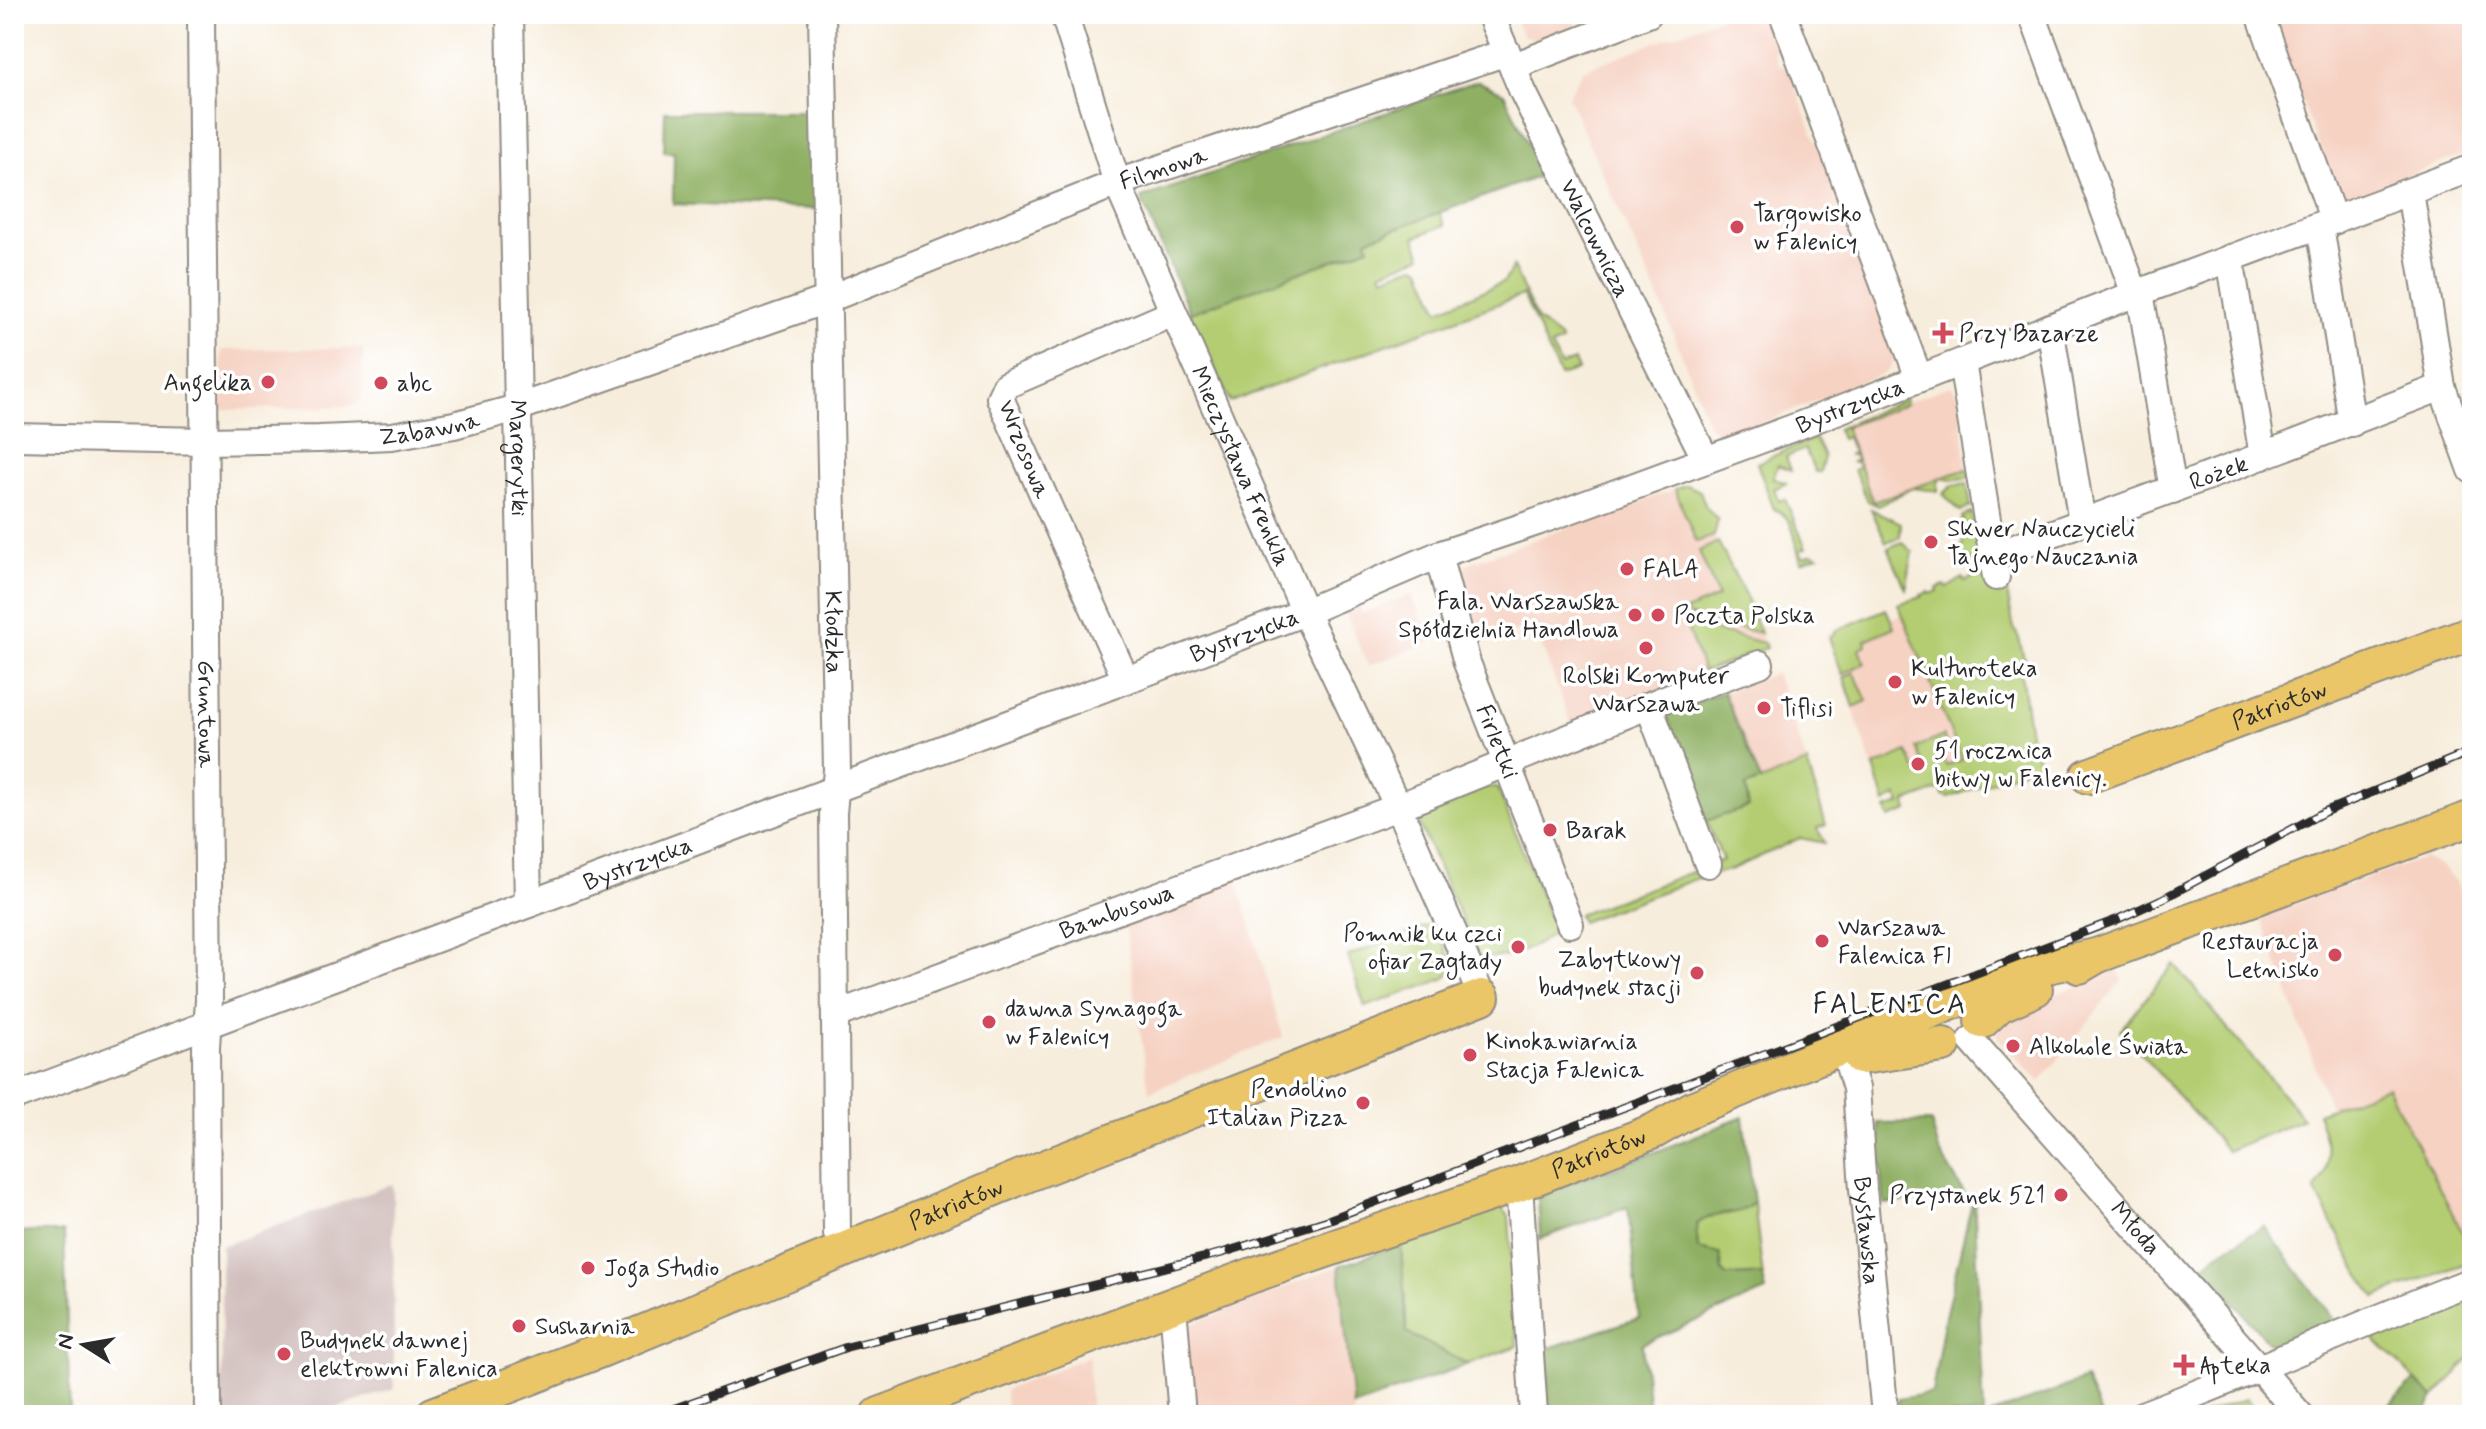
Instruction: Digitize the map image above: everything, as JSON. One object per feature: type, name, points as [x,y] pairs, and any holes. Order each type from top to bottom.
[{"type":"main road","name":"Patriotów","points":[[2088,776],[2472,633]]},
{"type":"main road","name":"Patriotów","points":[[1836,1056],[1966,1025],[2096,956],[2472,818]]},
{"type":"main road","name":"Patriotów","points":[[433,1415],[1482,997]]},
{"type":"main road","name":"Patriotów","points":[[879,1415],[922,1408],[1173,1306],[1519,1184],[1654,1131],[1694,1108],[1836,1056],[1925,1014],[1966,1025]]},
{"type":"main road","points":[[1925,1014],[1930,1034],[1966,1025]]},
{"type":"street","name":"Gruntowa","points":[[201,14],[208,1415]]},
{"type":"street","name":"Margerytki","points":[[510,14],[528,904]]},
{"type":"street","name":"Kłodzka","points":[[822,14],[835,789],[837,1234],[843,1250]]},
{"type":"street","name":"Mieczysława Frenkla","points":[[1064,14],[1117,183],[1305,612],[1398,807],[1482,997]]},
{"type":"street","name":"Walcownicza","points":[[1490,14],[1523,92],[1706,460]]},
{"type":"street","name":"Filmowa","points":[[826,300],[1117,183],[1648,14]]},
{"type":"street","points":[[1783,14],[1919,378]]},
{"type":"street","points":[[2032,14],[2137,293],[2173,490]]},
{"type":"street","points":[[2260,14],[2327,224],[2352,423]]},
{"type":"street","name":"Bystrzycka","points":[[14,1097],[1305,612],[1438,555],[1706,460],[2137,293],[2472,168]]},
{"type":"street","points":[[2410,192],[2442,387],[2472,470]]},
{"type":"street","points":[[2230,258],[2263,456]]},
{"type":"street","name":"Zabawna","points":[[14,437],[205,441],[392,436],[454,425],[517,408],[826,300]]},
{"type":"street","name":"Wrzosowa","points":[[1126,680],[1000,398],[1006,385],[1173,313]]},
{"type":"street","points":[[2050,327],[2082,522]]},
{"type":"street","name":"Rożek","points":[[1962,362],[1994,566],[2082,522],[2442,387]]},
{"type":"street","name":"Firletki","points":[[1438,555],[1467,663],[1570,924]]},
{"type":"street","name":"Bambusowa","points":[[835,1015],[1398,807],[1760,664]]},
{"type":"street","points":[[1649,706],[1708,864]]},
{"type":"street","name":"Młoda","points":[[1966,1025],[2258,1370],[2300,1415]]},
{"type":"street","name":"Bysławska","points":[[1836,1056],[1856,1088],[1885,1415]]},
{"type":"street","points":[[1519,1184],[1534,1415]]},
{"type":"street","points":[[2142,1415],[2472,1281]]},
{"type":"street","points":[[1173,1306],[1182,1415]]},
{"type":"shaded area","points":[[1513,14],[1571,14],[1577,30],[1538,40],[1522,35]]},
{"type":"shaded area","name":"Targowisko w Falenicy","points":[[1730,14],[1768,14],[1778,40],[1774,54],[1779,66],[1788,68],[1893,345],[1894,360],[1887,372],[1735,434],[1719,434],[1709,425],[1662,306],[1568,97],[1583,70]]},
{"type":"shaded area","points":[[2472,14],[2472,151],[2355,196],[2352,191],[2337,196],[2271,16]]},
{"type":"shaded area","points":[[363,348],[362,399],[354,406],[222,410],[221,350]]},
{"type":"shaded area","points":[[1951,385],[1959,397],[1967,469],[1873,502],[1845,427]]},
{"type":"shaded area","points":[[1687,485],[1700,491],[1706,507],[1718,520],[1714,536],[1747,599],[1766,648],[1571,724],[1534,625],[1469,648],[1455,568]]},
{"type":"shaded area","points":[[1412,594],[1431,642],[1368,666],[1344,610],[1358,605],[1362,613]]},
{"type":"shaded area","points":[[1886,609],[1891,619],[1904,614],[1974,789],[1949,798],[1943,796],[1940,789],[1900,804],[1897,796],[1885,803],[1828,634]]},
{"type":"shaded area","points":[[1776,673],[1807,763],[1761,781],[1724,693]]},
{"type":"shaded area","points":[[2424,858],[2444,868],[2457,884],[2472,923],[2472,1251],[2387,1087],[2330,1107],[2260,916]]},
{"type":"shaded area","points":[[1237,880],[1283,1037],[1149,1092],[1125,923]]},
{"type":"shaded area","points":[[2117,969],[2122,980],[2040,1082],[1998,1038],[1998,1031],[2032,1005]]},
{"type":"shaded area","points":[[393,1184],[394,1389],[316,1415],[222,1415],[221,1246]]},
{"type":"shaded area","points":[[1339,1266],[1354,1415],[1194,1415],[1186,1326]]},
{"type":"shaded area","points":[[1089,1356],[1090,1410],[1094,1415],[1006,1415],[1005,1390]]},
{"type":"green space","points":[[1477,81],[1504,93],[1543,175],[1367,239],[1369,247],[1190,313],[1141,198]]},
{"type":"green space","points":[[665,111],[815,111],[817,209],[673,204],[674,153],[664,152]]},
{"type":"green space","points":[[1439,212],[1445,225],[1415,237],[1422,256],[1381,272],[1383,277],[1415,265],[1421,268],[1439,310],[1504,282],[1513,267],[1537,320],[1561,339],[1551,347],[1561,366],[1574,361],[1578,370],[1560,376],[1523,295],[1230,402],[1190,313],[1369,247],[1367,239]]},
{"type":"green space","points":[[1905,399],[1906,404],[1845,427],[1873,502],[1911,488],[1878,506],[1868,501],[1854,470],[1859,467],[1857,462],[1851,462],[1856,460],[1854,455],[1848,455],[1853,453],[1847,437],[1841,439],[1837,429]]},
{"type":"green space","points":[[1815,438],[1824,457],[1820,472],[1815,472],[1805,449],[1786,457],[1791,470],[1778,465],[1773,478],[1786,483],[1774,489],[1779,501],[1785,499],[1806,548],[1800,550],[1803,557],[1818,556],[1801,562],[1794,531],[1782,513],[1774,509],[1757,463]]},
{"type":"green space","points":[[1966,469],[1972,477],[1942,478],[1938,491],[1912,488]]},
{"type":"green space","points":[[1967,483],[1971,507],[1960,511],[1943,494],[1952,486]]},
{"type":"green space","points":[[1687,485],[1700,491],[1706,507],[1718,520],[1714,536],[1696,542],[1675,489]]},
{"type":"green space","points":[[1871,509],[1901,523],[1900,537],[1886,542]]},
{"type":"green space","points":[[1972,513],[1981,565],[1978,566],[1960,552],[1964,538],[1962,517]]},
{"type":"green space","points":[[1718,542],[1747,599],[1760,633],[1690,616],[1686,611],[1718,597],[1699,551]]},
{"type":"green space","points":[[1902,542],[1913,552],[1906,589],[1888,548]]},
{"type":"green space","points":[[1986,569],[2004,577],[2014,629],[2024,659],[2019,661],[2031,741],[2040,763],[1949,798],[1943,796],[1941,789],[1906,802],[1908,811],[1889,818],[1886,809],[1901,804],[1897,796],[1885,803],[1874,767],[1907,752],[1917,772],[1925,768],[1916,748],[1943,736],[1947,746],[1940,749],[1946,766],[1962,760],[1898,604],[1929,592],[1931,594],[1945,585],[1947,588],[1963,578],[1965,581]]},
{"type":"green space","points":[[1886,609],[1894,627],[1865,640],[1866,645],[1859,649],[1865,663],[1842,674],[1829,637],[1835,631]]},
{"type":"green space","points":[[1691,625],[1764,643],[1766,648],[1703,672],[1687,627]]},
{"type":"green space","points":[[1854,672],[1867,701],[1854,707],[1844,677]]},
{"type":"green space","points":[[1723,692],[1761,781],[1745,787],[1749,807],[1706,821],[1665,714]]},
{"type":"green space","points":[[1807,763],[1826,825],[1817,828],[1825,843],[1800,838],[1733,869],[1698,878],[1581,922],[1578,915],[1723,860],[1706,821],[1749,807],[1745,787]]},
{"type":"green space","points":[[1485,787],[1497,787],[1555,931],[1540,943],[1512,956],[1479,958],[1416,817]]},
{"type":"green space","points":[[1429,925],[1433,936],[1440,934],[1454,968],[1444,979],[1365,1007],[1348,956]]},
{"type":"green space","points":[[2174,964],[2303,1119],[2227,1151],[2120,1030]]},
{"type":"green space","points":[[2387,1087],[2472,1251],[2472,1261],[2376,1297],[2359,1274],[2315,1190],[2326,1171],[2328,1152],[2317,1113]]},
{"type":"green space","points":[[1743,1117],[1754,1202],[1741,1211],[1710,1217],[1696,1225],[1698,1249],[1720,1254],[1722,1271],[1726,1276],[1759,1275],[1763,1278],[1766,1291],[1642,1344],[1649,1410],[1631,1415],[1549,1415],[1546,1349],[1639,1318],[1628,1207],[1540,1239],[1538,1195]]},
{"type":"green space","points":[[1931,1122],[1939,1151],[1965,1195],[1884,1204],[1878,1123]]},
{"type":"green space","points":[[1974,1194],[1984,1415],[1900,1415],[1898,1399],[1932,1393],[1944,1321]]},
{"type":"green space","points":[[1754,1202],[1763,1278],[1754,1275],[1726,1276],[1716,1253],[1698,1249],[1696,1225],[1710,1217],[1741,1210]]},
{"type":"green space","points":[[1501,1207],[1509,1216],[1517,1346],[1468,1364],[1407,1333],[1401,1245]]},
{"type":"green space","points":[[2264,1226],[2337,1324],[2278,1345],[2270,1344],[2203,1267],[2217,1254]]},
{"type":"green space","points":[[14,1232],[64,1232],[70,1415],[14,1415]]},
{"type":"green space","points":[[1401,1245],[1407,1333],[1468,1364],[1353,1407],[1339,1266]]},
{"type":"green space","points":[[2469,1296],[2472,1302],[2472,1356],[2434,1398],[2372,1337],[2402,1326],[2400,1321]]},
{"type":"green space","points":[[2085,1379],[2101,1415],[1990,1415]]},
{"type":"green space","points":[[2415,1380],[2434,1398],[2424,1415],[2379,1415]]},
{"type":"green space","points":[[2246,1399],[2260,1415],[2201,1415]]},
{"type":"railway","points":[[656,1415],[847,1347],[1222,1253],[1328,1220],[2116,920],[2164,898],[2324,812],[2472,751]]},
{"type":"place","name":"Targowisko w Falenicy","points":[[1737,227]]},
{"type":"place","name":"Przy Bazarze","points":[[1943,333]]},
{"type":"place","name":"Angelika","points":[[268,382]]},
{"type":"place","name":"abc","points":[[381,383]]},
{"type":"place","name":"Skwer Nauczycieli Tajnego Nauczania","points":[[1931,542]]},
{"type":"place","name":"FALA","points":[[1627,569]]},
{"type":"place","name":"Fala. Warszawska Spółdzielnia Handlowa","points":[[1635,615]]},
{"type":"place","name":"Poczta Polska","points":[[1658,615]]},
{"type":"place","name":"Rolski Komputer Warszawa","points":[[1646,648]]},
{"type":"place","name":"Kulturoteka w Falenicy","points":[[1895,682]]},
{"type":"place","name":"Tiflisi","points":[[1764,708]]},
{"type":"place","name":"51 rocznica bitwy w Falenicy.","points":[[1918,764]]},
{"type":"place","name":"Barak","points":[[1550,830]]},
{"type":"place","name":"Warszawa Falenica Fl","points":[[1822,941]]},
{"type":"place","name":"Pomnik ku czci ofiar Zagłady","points":[[1518,947]]},
{"type":"place","name":"Restauracja Letnisko","points":[[2335,955]]},
{"type":"place","name":"Zabytkowy budynek stacji","points":[[1697,973]]},
{"type":"place","name":"dawna Synagoga w Falenicy","points":[[989,1022]]},
{"type":"place","name":"Alkohole Świata","points":[[2013,1046]]},
{"type":"place","name":"Kinokawiarnia Stacja Falenica","points":[[1470,1055]]},
{"type":"place","name":"Pendolino Italian Pizza","points":[[1363,1103]]},
{"type":"place","name":"Przystanek 521","points":[[2061,1195]]},
{"type":"place","name":"Joga Studio","points":[[588,1268]]},
{"type":"place","name":"Susharnia","points":[[519,1326]]},
{"type":"place","name":"Budynek dawnej elektrowni Falenica","points":[[284,1354]]},
{"type":"place","name":"Apteka","points":[[2184,1365]]},
{"type":"district","name":"FALENICA","points":[[1890,1003]]}]
